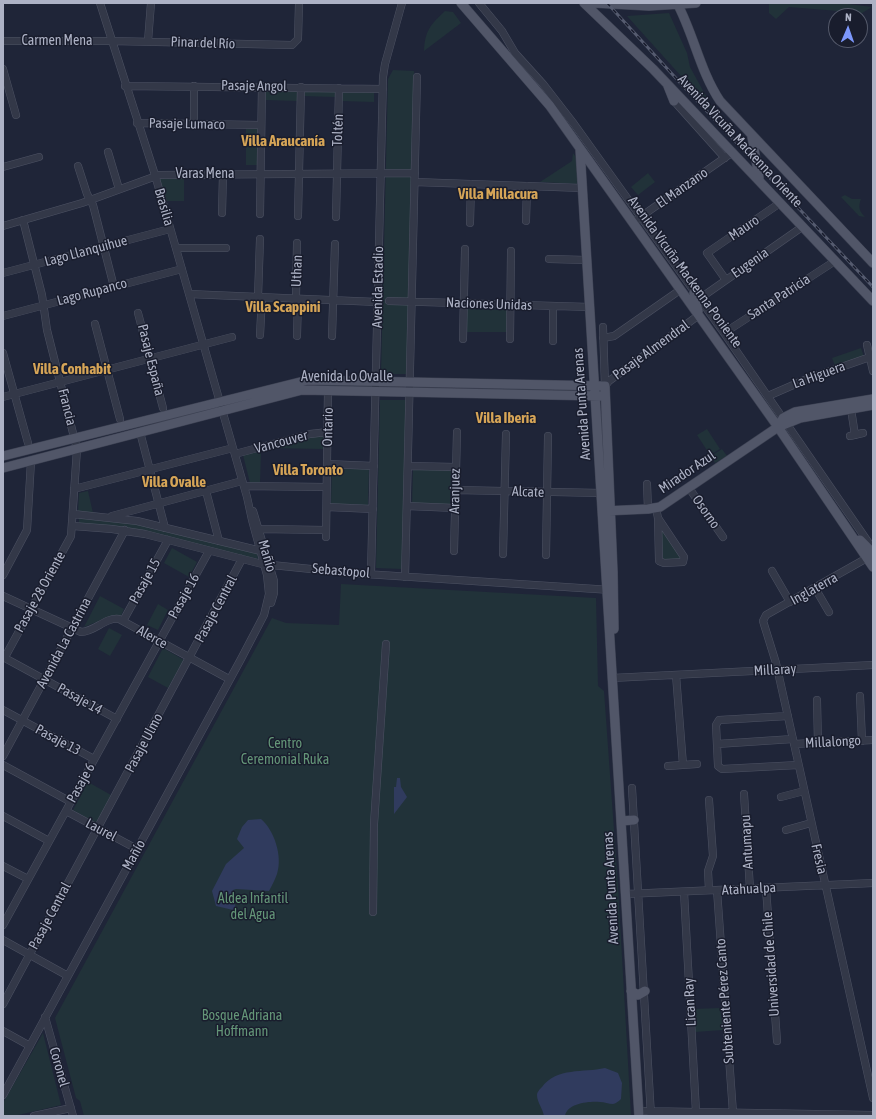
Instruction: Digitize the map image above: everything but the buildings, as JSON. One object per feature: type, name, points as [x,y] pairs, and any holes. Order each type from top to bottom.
[{"type":"main road","name":"Avenida Vicuña Mackenna Poniente","points":[[461,3],[538,91],[699,316],[783,423],[841,520],[870,556],[873,567]]},
{"type":"main road","name":"Avenida Vicuña Mackenna Oriente","points":[[584,3],[667,84],[729,155],[760,182],[873,301]]},
{"type":"main road","points":[[594,3],[649,6],[696,3]]},
{"type":"main road","name":"Avenida Vicuña Mackenna Oriente","points":[[677,4],[709,84],[724,106],[873,263]]},
{"type":"main road","points":[[667,84],[674,102]]},
{"type":"main road","points":[[752,137],[756,168],[760,182]]},
{"type":"main road","name":"Avenida Punta Arenas","points":[[580,149],[590,307],[601,396],[610,590],[614,626],[610,658],[639,1114]]},
{"type":"main road","points":[[696,296],[699,316]]},
{"type":"main road","name":"Avenida Lo Ovalle","points":[[3,456],[308,380],[600,386]]},
{"type":"main road","name":"Avenida Lo Ovalle","points":[[3,468],[298,391],[328,390],[601,396]]},
{"type":"main road","name":"Avenida Punta Arenas","points":[[601,396],[602,493],[606,511]]},
{"type":"main road","name":"Mirador Azul","points":[[606,511],[652,509],[664,505],[798,412],[873,399]]},
{"type":"main road","name":"Mirador Azul","points":[[783,423],[800,418],[873,405]]},
{"type":"main road","points":[[621,821],[634,820]]},
{"type":"main road","points":[[631,991],[638,995],[645,992]]},
{"type":"street","name":"Brasilia","points":[[100,3],[110,40],[155,176],[222,412]]},
{"type":"street","points":[[148,41],[151,3]]},
{"type":"street","name":"Pinar del Río","points":[[110,40],[295,44],[298,39],[299,3]]},
{"type":"street","name":"Avenida Estadio","points":[[371,574],[383,89],[385,64],[402,3]]},
{"type":"street","name":"Avenida Vicuña Mackenna Poniente","points":[[479,3],[499,26],[515,53],[543,84],[574,124],[724,333],[768,396],[783,423],[873,549]]},
{"type":"street","name":"Carmen Mena","points":[[3,41],[110,40]]},
{"type":"street","points":[[3,69],[16,115]]},
{"type":"street","points":[[405,576],[417,77]]},
{"type":"street","name":"Pasaje Angol","points":[[125,86],[262,86],[383,89]]},
{"type":"street","points":[[194,86],[194,124]]},
{"type":"street","points":[[260,214],[262,86]]},
{"type":"street","points":[[298,216],[301,87]]},
{"type":"street","name":"Toltén","points":[[336,217],[339,88]]},
{"type":"street","name":"Avenida Vicuña Mackenna Oriente","points":[[674,102],[729,155]]},
{"type":"street","name":"Pasaje Lumaco","points":[[137,124],[261,125]]},
{"type":"street","points":[[108,152],[119,188]]},
{"type":"street","name":"El Manzano","points":[[632,223],[729,155]]},
{"type":"street","points":[[3,167],[39,157]]},
{"type":"street","points":[[78,166],[104,247],[114,287]]},
{"type":"street","name":"Varas Mena","points":[[3,226],[90,200],[119,188],[155,176],[222,174],[415,173]]},
{"type":"street","points":[[222,174],[222,213]]},
{"type":"street","points":[[414,182],[582,188]]},
{"type":"street","points":[[470,223],[471,184]]},
{"type":"street","points":[[526,221],[528,186]]},
{"type":"street","name":"Mauro","points":[[726,280],[707,253],[780,203]]},
{"type":"street","name":"Francia","points":[[23,220],[44,305],[47,330],[77,449],[72,526]]},
{"type":"street","name":"Eugenia","points":[[696,296],[726,280],[802,226]]},
{"type":"street","name":"Lago Llanquihue","points":[[3,273],[170,229]]},
{"type":"street","points":[[260,239],[260,335]]},
{"type":"street","name":"Uthan","points":[[297,243],[297,336]]},
{"type":"street","points":[[332,336],[335,244]]},
{"type":"street","points":[[176,248],[226,248]]},
{"type":"street","points":[[463,339],[465,249]]},
{"type":"street","points":[[510,339],[511,250]]},
{"type":"street","points":[[549,259],[587,260]]},
{"type":"street","name":"Santa Patricia","points":[[724,333],[835,261]]},
{"type":"street","name":"Lago Rupanco","points":[[3,316],[182,269]]},
{"type":"street","points":[[603,338],[614,336],[680,290]]},
{"type":"street","points":[[189,294],[378,302]]},
{"type":"street","name":"Naciones Unidas","points":[[388,301],[590,307]]},
{"type":"street","points":[[553,306],[553,341]]},
{"type":"street","name":"Pasaje España","points":[[138,313],[163,408]]},
{"type":"street","name":"Pasaje Almendral","points":[[600,386],[611,380],[699,316]]},
{"type":"street","points":[[95,324],[120,419]]},
{"type":"street","name":"Avenida Punta Arenas","points":[[600,386],[603,327]]},
{"type":"street","points":[[3,397],[232,337]]},
{"type":"street","points":[[868,345],[873,371]]},
{"type":"street","points":[[3,353],[28,443]]},
{"type":"street","name":"La Higuera","points":[[768,396],[807,379],[870,357]]},
{"type":"street","name":"Ontario","points":[[260,529],[326,534],[328,390]]},
{"type":"street","points":[[851,409],[853,435],[863,433]]},
{"type":"street","name":"Mañío","points":[[222,412],[247,497],[260,551],[267,565]]},
{"type":"street","points":[[140,432],[166,528]]},
{"type":"street","name":"Vancouver","points":[[74,489],[150,469],[310,434],[328,432]]},
{"type":"street","name":"Aranjuez","points":[[454,551],[457,432]]},
{"type":"street","points":[[503,554],[506,434]]},
{"type":"street","points":[[546,556],[548,436]]},
{"type":"street","points":[[3,575],[27,530],[31,461]]},
{"type":"street","points":[[327,464],[374,466]]},
{"type":"street","points":[[408,466],[456,467]]},
{"type":"street","points":[[108,517],[206,491],[243,484],[326,488]]},
{"type":"street","points":[[647,484],[652,509],[658,518],[684,557],[683,562],[664,563],[659,561],[658,518]]},
{"type":"street","name":"Osorno","points":[[689,488],[723,537]]},
{"type":"street","name":"Alcate","points":[[455,490],[602,493]]},
{"type":"street","points":[[206,491],[219,541]]},
{"type":"street","name":"Mañío","points":[[3,1095],[264,615],[269,594],[267,565],[260,529],[247,497]]},
{"type":"street","points":[[407,506],[455,508]]},
{"type":"street","points":[[327,507],[373,509]]},
{"type":"street","points":[[73,514],[108,517],[166,528],[260,551]]},
{"type":"street","name":"Sebastopol","points":[[72,526],[125,530],[267,565],[371,574],[610,590]]},
{"type":"street","name":"Pasaje 28 Oriente","points":[[4,657],[71,536],[72,526]]},
{"type":"street","name":"Avenida La Castrina","points":[[3,756],[125,530]]},
{"type":"street","name":"Pasaje 15","points":[[123,621],[168,540]]},
{"type":"street","name":"Pasaje 16","points":[[159,641],[209,551]]},
{"type":"street","name":"Inglaterra","points":[[763,621],[766,615],[870,556]]},
{"type":"street","name":"Pasaje Central","points":[[189,658],[242,559]]},
{"type":"street","points":[[772,571],[790,602]]},
{"type":"street","points":[[815,588],[829,612]]},
{"type":"street","name":"Alerce","points":[[3,596],[81,632],[86,632],[111,620],[117,619],[123,621],[230,679]]},
{"type":"street","name":"Fresia","points":[[763,621],[778,670],[873,1098]]},
{"type":"street","name":"Pasaje 6","points":[[4,921],[50,841],[159,641]]},
{"type":"street","points":[[373,912],[374,824],[386,644]]},
{"type":"street","name":"Pasaje 14","points":[[4,657],[116,718]]},
{"type":"street","name":"Pasaje Ulmo","points":[[98,828],[189,658]]},
{"type":"street","name":"Millaray","points":[[612,678],[873,665]]},
{"type":"street","points":[[676,675],[683,765]]},
{"type":"street","points":[[860,696],[862,741]]},
{"type":"street","points":[[816,700],[818,743]]},
{"type":"street","name":"Pasaje 13","points":[[3,710],[94,759]]},
{"type":"street","points":[[788,716],[719,720],[717,722],[719,768],[798,765]]},
{"type":"street","name":"Millalongo","points":[[717,744],[793,742],[818,743],[873,740]]},
{"type":"street","points":[[668,766],[697,764]]},
{"type":"street","points":[[3,765],[71,802]]},
{"type":"street","name":"Avenida Punta Arenas","points":[[632,788],[651,1114]]},
{"type":"street","points":[[781,797],[804,791]]},
{"type":"street","name":"Antumapu","points":[[744,794],[750,889]]},
{"type":"street","name":"Subteniente Pérez Canto","points":[[709,800],[713,856],[708,871],[713,890],[733,1113]]},
{"type":"street","name":"Laurel","points":[[66,811],[137,849]]},
{"type":"street","points":[[3,816],[50,841]]},
{"type":"street","points":[[786,830],[812,823]]},
{"type":"street","name":"Pasaje Central","points":[[3,1004],[98,828]]},
{"type":"street","points":[[3,866],[28,879]]},
{"type":"street","name":"Atahualpa","points":[[626,894],[873,883]]},
{"type":"street","name":"Universidad de Chile","points":[[766,888],[777,1041]]},
{"type":"street","name":"Lican Ray","points":[[684,892],[696,1112]]},
{"type":"street","points":[[3,940],[68,976]]},
{"type":"street","name":"Coronel","points":[[45,1017],[73,1116]]},
{"type":"street","points":[[3,1031],[30,1046]]},
{"type":"street","points":[[35,1116],[71,1108]]},
{"type":"street","points":[[639,1114],[696,1112],[792,1115],[873,1115]]},
{"type":"green space","points":[[769,3],[841,3],[872,7],[868,9],[868,8],[828,8],[828,10],[789,7],[776,19],[769,13]]},
{"type":"green space","points":[[445,11],[453,12],[461,23],[424,51],[429,29]]},
{"type":"green space","points":[[669,13],[687,53],[690,67],[717,116],[627,16]]},
{"type":"green space","points":[[393,70],[414,71],[408,374],[381,374],[388,79]]},
{"type":"green space","points":[[265,88],[298,89],[297,101],[265,100]]},
{"type":"green space","points":[[303,89],[335,89],[335,97],[303,96]]},
{"type":"green space","points":[[342,89],[374,90],[374,102],[341,101]]},
{"type":"green space","points":[[246,129],[259,129],[258,165],[246,165]]},
{"type":"green space","points":[[573,153],[578,160],[579,184],[540,182],[572,161]]},
{"type":"green space","points":[[648,173],[655,182],[638,195],[631,187]]},
{"type":"green space","points":[[159,179],[184,179],[184,201],[165,201]]},
{"type":"green space","points":[[845,195],[852,199],[861,199],[860,209],[861,213],[865,217],[859,216],[841,197]]},
{"type":"green space","points":[[467,309],[508,310],[508,332],[467,332]]},
{"type":"green space","points":[[861,348],[864,357],[835,366],[832,358]]},
{"type":"green space","points":[[380,400],[406,400],[402,569],[376,568]]},
{"type":"green space","points":[[707,429],[720,449],[710,455],[697,435]]},
{"type":"green space","points":[[310,436],[324,436],[323,449],[268,448]]},
{"type":"green space","points":[[722,449],[727,456],[715,463],[711,456]]},
{"type":"green space","points":[[253,452],[261,453],[260,483],[250,483],[243,455]]},
{"type":"green space","points":[[332,467],[369,468],[368,505],[331,504]]},
{"type":"green space","points":[[413,469],[451,470],[450,505],[412,504]]},
{"type":"green space","points":[[88,491],[93,513],[78,512],[79,493]]},
{"type":"green space","points":[[79,517],[124,522],[168,530],[257,553],[258,559],[79,524]]},
{"type":"green space","points":[[664,530],[681,556],[680,560],[663,560],[661,532]]},
{"type":"green space","points":[[172,548],[197,562],[189,577],[164,563]]},
{"type":"green space","points":[[341,584],[596,598],[598,686],[604,691],[618,886],[631,1116],[84,1116],[80,1101],[76,1098],[55,1018],[272,618],[286,623],[339,625]]},
{"type":"green space","points":[[100,596],[124,609],[120,618],[114,615],[84,627]]},
{"type":"green space","points":[[158,604],[168,610],[158,630],[147,625]]},
{"type":"green space","points":[[109,628],[122,635],[110,656],[98,649]]},
{"type":"green space","points":[[163,648],[184,660],[168,688],[148,677]]},
{"type":"green space","points":[[88,782],[111,795],[96,823],[73,810]]},
{"type":"green space","points":[[720,1008],[723,1030],[695,1032],[694,1009]]},
{"type":"green space","points":[[43,1033],[61,1105],[14,1116],[3,1116],[3,1103]]},
{"type":"water","points":[[397,778],[400,778],[401,787],[407,797],[394,814],[394,787],[396,787]]},
{"type":"water","points":[[261,819],[266,824],[273,836],[279,859],[277,874],[269,891],[236,889],[233,890],[232,896],[236,908],[233,910],[216,906],[212,891],[226,864],[244,848],[237,839],[242,827],[248,820]]},
{"type":"water","points":[[605,1068],[618,1073],[622,1083],[621,1099],[619,1101],[613,1104],[591,1102],[580,1104],[570,1108],[565,1116],[544,1116],[537,1095],[548,1081],[555,1076],[571,1072]]},
{"type":"railway","points":[[607,3],[684,87],[873,287]]},
{"type":"district","name":"Villa Araucanía","points":[[283,141]]},
{"type":"district","name":"Villa Millacura","points":[[498,194]]},
{"type":"district","name":"Villa Scappini","points":[[283,307]]},
{"type":"district","name":"Villa Conhabit","points":[[72,369]]},
{"type":"district","name":"Villa Iberia","points":[[506,418]]},
{"type":"district","name":"Villa Toronto","points":[[308,470]]},
{"type":"district","name":"Villa Ovalle","points":[[174,482]]},
{"type":"park label","name":"Centro Ceremonial Ruka","points":[[285,752]]},
{"type":"park label","name":"Aldea Infantil del Agua","points":[[253,908]]},
{"type":"park label","name":"Bosque Adriana Hoffmann","points":[[242,1024]]}]
